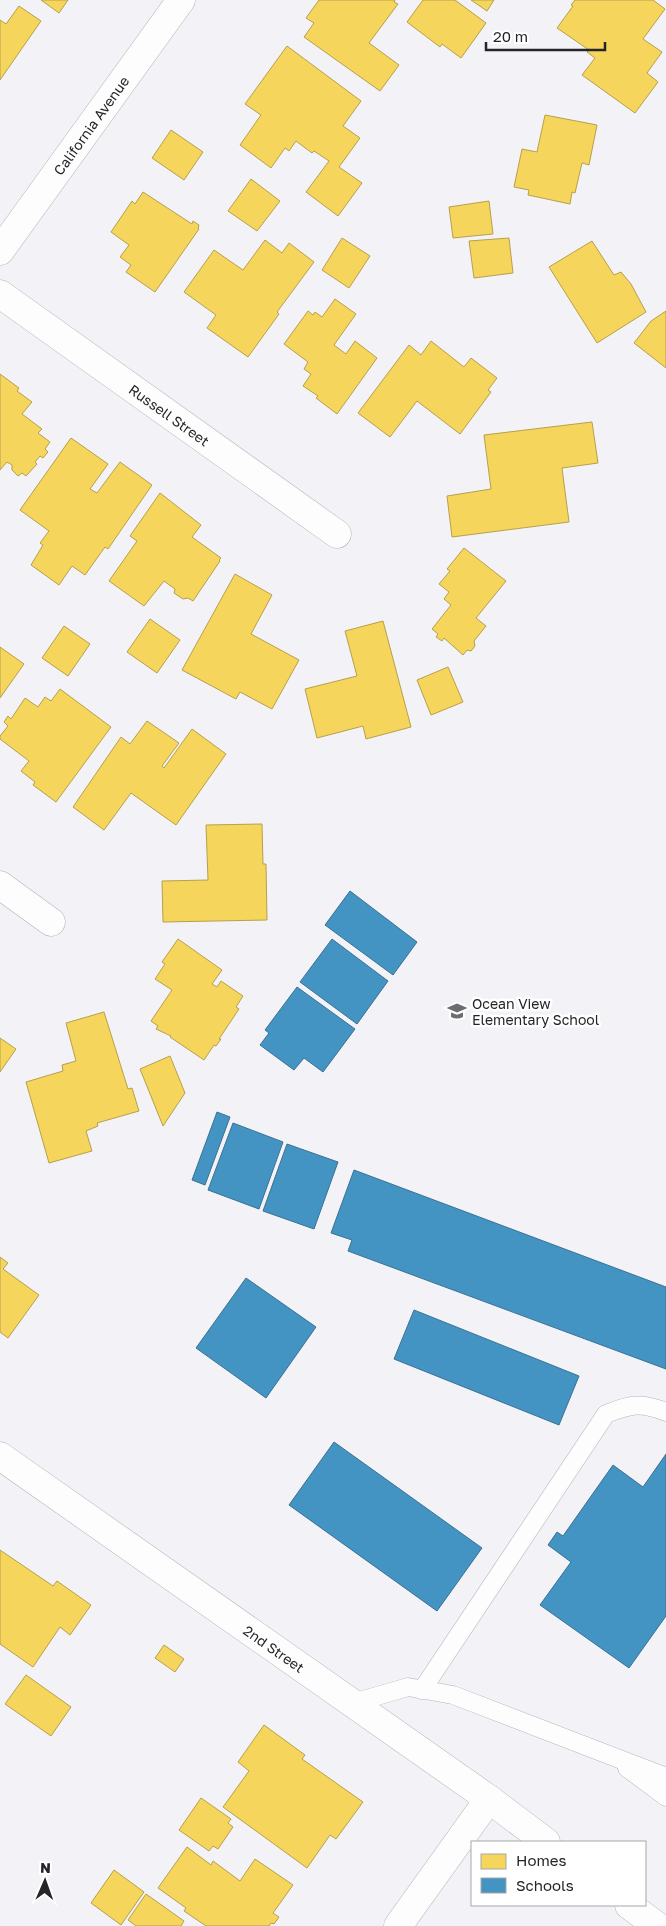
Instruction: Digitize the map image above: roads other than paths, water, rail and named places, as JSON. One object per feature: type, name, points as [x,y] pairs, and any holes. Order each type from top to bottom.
[{"type":"street","name":"California Avenue","points":[[0,251],[181,0]]},
{"type":"street","name":"Russell Street","points":[[0,294],[338,534]]},
{"type":"street","points":[[0,885],[51,922]]},
{"type":"street","name":"2nd Street","points":[[0,1456],[489,1799],[545,1841]]},
{"type":"street","points":[[398,1926],[489,1799]]},
{"type":"street","points":[[630,1906],[657,1926]]},
{"type":"lane","points":[[422,1690],[606,1414],[628,1405],[651,1406],[666,1412]]},
{"type":"lane","points":[[352,1703],[408,1687],[453,1695],[666,1777]]},
{"type":"lane","points":[[611,1756],[666,1798]]},
{"type":"place","name":"Ocean View Elementary School","points":[[457,1011]]}]
